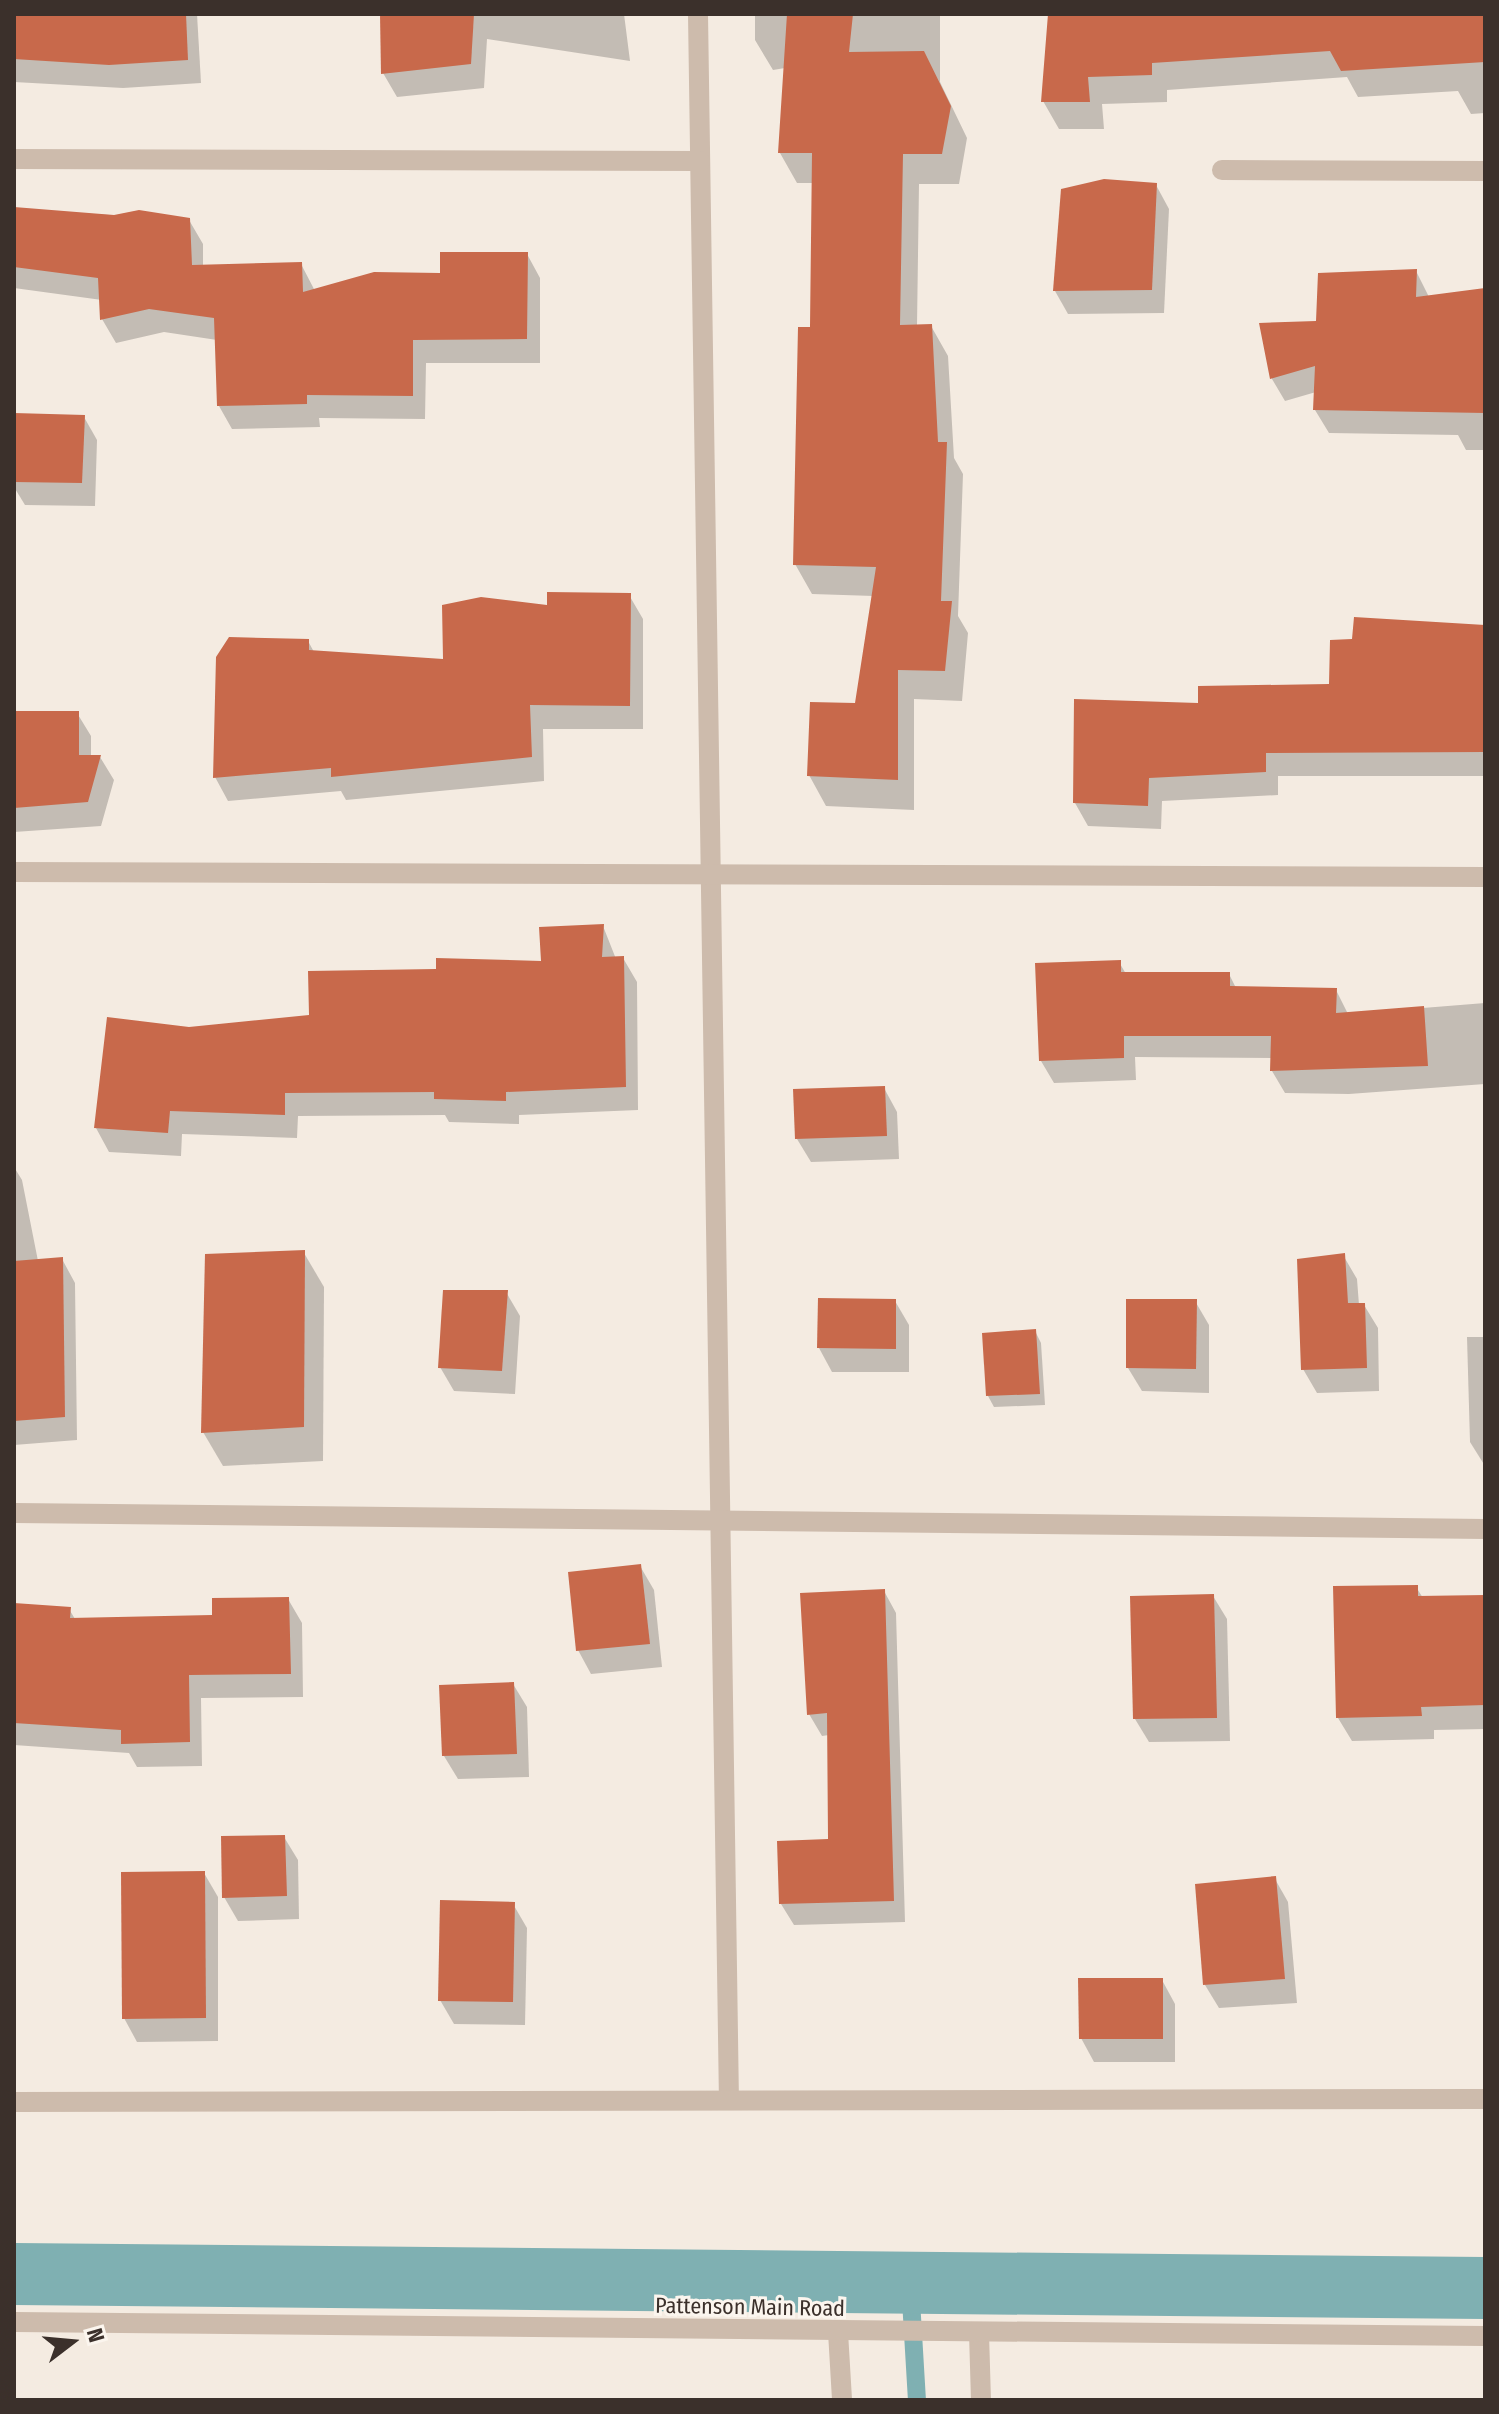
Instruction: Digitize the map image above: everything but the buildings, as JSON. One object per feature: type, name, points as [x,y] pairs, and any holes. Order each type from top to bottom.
[{"type":"street","points":[[698,14],[729,2100]]},
{"type":"street","points":[[14,159],[700,161]]},
{"type":"street","points":[[1222,170],[1485,171]]},
{"type":"street","points":[[14,872],[1485,877]]},
{"type":"street","points":[[14,1513],[1485,1529]]},
{"type":"street","points":[[14,2102],[1485,2099]]},
{"type":"street","name":"Pattenson Main Road","points":[[14,2322],[1485,2336]]},
{"type":"street","points":[[838,2332],[842,2400]]},
{"type":"street","points":[[979,2333],[981,2400]]},
{"type":"waterway","points":[[14,2274],[1485,2288]]},
{"type":"waterway","points":[[910,2283],[917,2400]]}]
